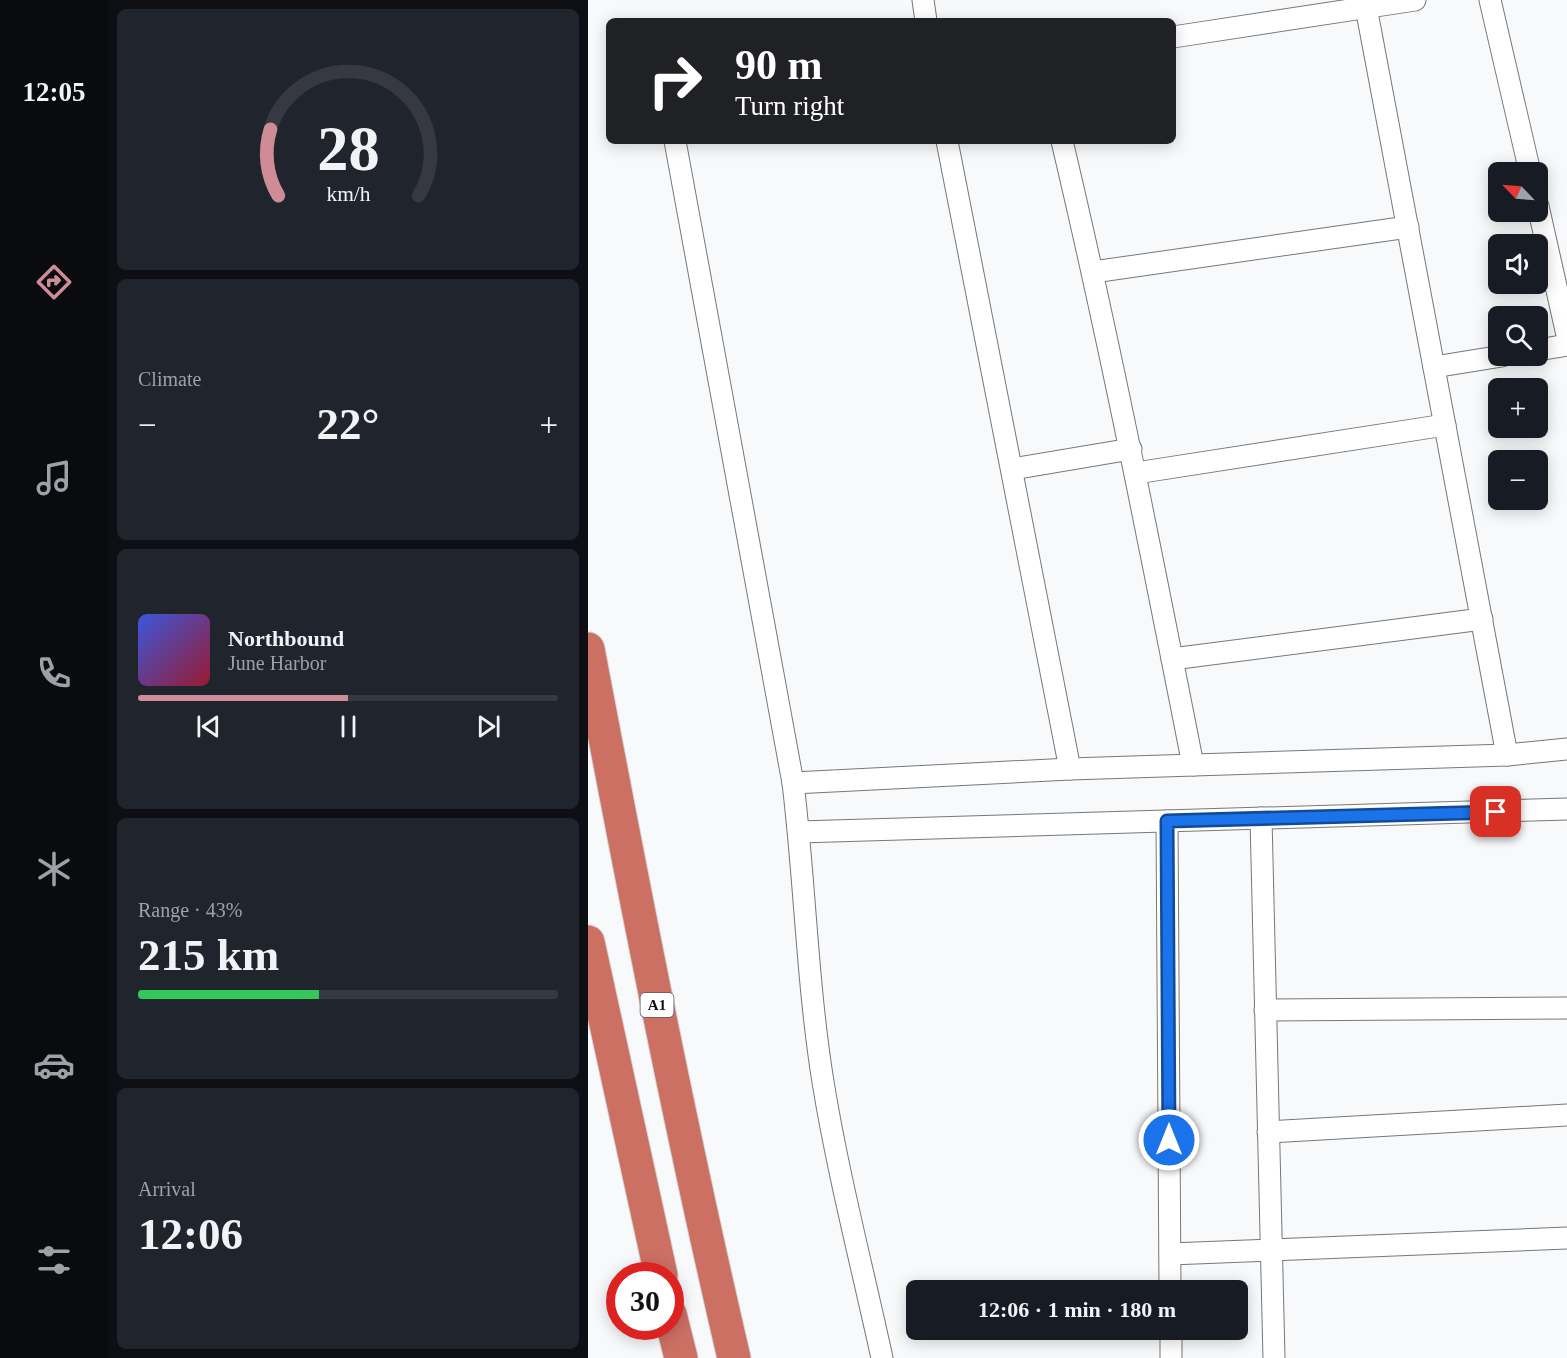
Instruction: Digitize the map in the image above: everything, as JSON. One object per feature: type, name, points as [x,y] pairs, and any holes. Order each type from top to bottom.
[{"type":"highway","name":"A1","points":[[588,649],[688,1158],[734,1358]]},
{"type":"highway","points":[[588,942],[658,1262]]},
{"type":"highway","points":[[676,1340],[681,1358]]},
{"type":"street","points":[[923,0],[926,18]]},
{"type":"street","points":[[1176,36],[1330,6],[1366,8],[1415,0]]},
{"type":"street","points":[[1490,0],[1528,162]]},
{"type":"street","points":[[1366,8],[1508,755]]},
{"type":"street","points":[[676,144],[793,783],[799,832],[810,987],[823,1083],[882,1358]]},
{"type":"street","points":[[948,144],[1070,769]]},
{"type":"street","points":[[1063,144],[1131,448],[1193,765]]},
{"type":"street","points":[[1542,222],[1567,335]]},
{"type":"street","points":[[1093,272],[1408,227]]},
{"type":"street","points":[[1548,348],[1567,345]]},
{"type":"street","points":[[1434,367],[1488,358]]},
{"type":"street","points":[[1136,473],[1445,425]]},
{"type":"street","points":[[1012,470],[1131,448]]},
{"type":"street","points":[[1172,659],[1482,619]]},
{"type":"street","points":[[793,783],[1070,769],[1508,755],[1567,749]]},
{"type":"street","points":[[799,832],[1567,810]]},
{"type":"street","points":[[1261,818],[1274,1358]]},
{"type":"street","points":[[1167,821],[1170,1280]]},
{"type":"street","points":[[1265,1010],[1567,1008]]},
{"type":"street","points":[[1268,1132],[1567,1115]]},
{"type":"street","points":[[1170,1254],[1567,1238]]},
{"type":"street","points":[[1171,1340],[1171,1358]]},
{"type":"route","points":[[1169,1140],[1167,821],[1496,812]]}]
